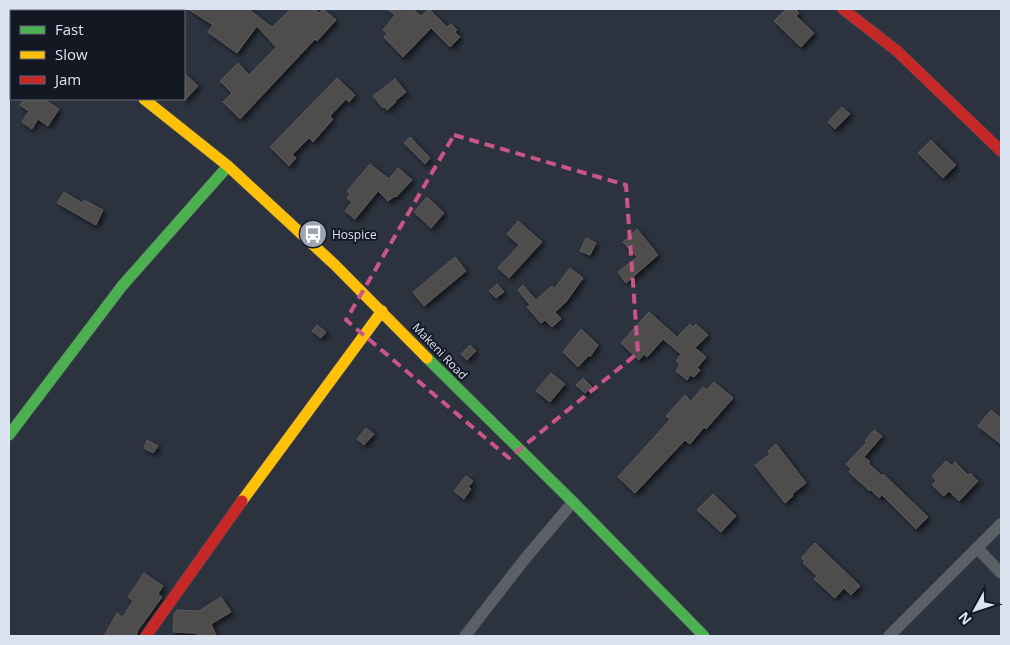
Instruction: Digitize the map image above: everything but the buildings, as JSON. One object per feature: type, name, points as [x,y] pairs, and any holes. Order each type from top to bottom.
[{"type":"street","points":[[843,9],[896,51],[1001,151]]},
{"type":"street","name":"Makeni Road","points":[[145,100],[228,166],[296,228],[382,311],[452,384],[573,502],[704,636]]},
{"type":"street","points":[[9,435],[122,286],[228,166]]},
{"type":"street","points":[[146,636],[255,483],[382,311]]},
{"type":"street","points":[[465,636],[524,560],[573,502]]},
{"type":"street","points":[[889,636],[1001,524]]},
{"type":"street","points":[[977,548],[1001,573]]},
{"type":"highlighted area","points":[[454,135],[626,185],[638,353],[509,458],[346,320]]},
{"type":"traffic: fast","points":[[9,435],[122,286],[228,166]]},
{"type":"traffic: fast","points":[[427,358],[573,502],[704,636]]},
{"type":"traffic: slow","points":[[145,100],[228,166],[335,265],[427,358]]},
{"type":"traffic: slow","points":[[242,501],[382,311]]},
{"type":"traffic: jam","points":[[843,9],[897,51],[1001,151]]},
{"type":"traffic: jam","points":[[146,636],[242,501]]},
{"type":"place","name":"Hospice","points":[[313,234]]}]
